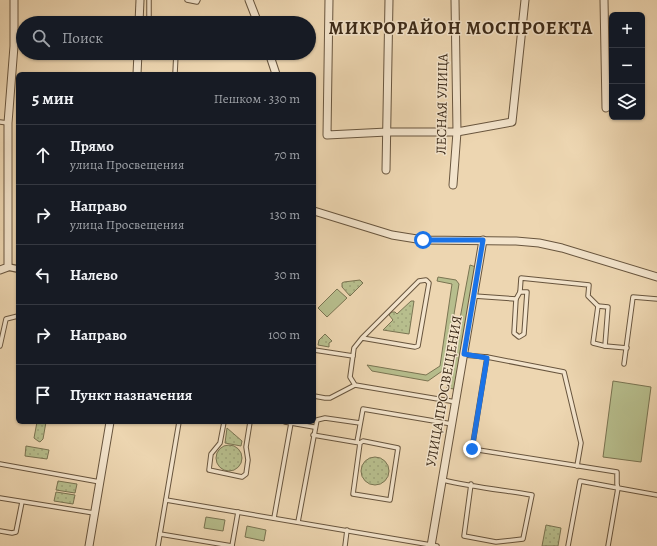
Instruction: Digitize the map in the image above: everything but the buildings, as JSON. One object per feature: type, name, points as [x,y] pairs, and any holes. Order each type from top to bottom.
[{"type":"street","points":[[8,267],[8,123],[14,46],[14,0]]},
{"type":"street","points":[[139,16],[140,0]]},
{"type":"street","points":[[249,0],[255,16]]},
{"type":"street","points":[[329,0],[327,135],[387,132],[457,132],[512,122],[525,0]]},
{"type":"street","points":[[386,170],[389,0]]},
{"type":"street","name":"ЛЕСНАЯ УЛИЦА","points":[[453,185],[457,132],[455,0]]},
{"type":"street","points":[[604,0],[606,108]]},
{"type":"street","points":[[137,72],[138,60]]},
{"type":"street","points":[[271,60],[275,72]]},
{"type":"street","points":[[316,212],[392,235],[423,240],[516,240],[539,243],[562,248],[657,277]]},
{"type":"street","name":"УЛИЦА ПРОСВЕЩЕНИЯ","points":[[433,546],[483,240]]},
{"type":"street","points":[[0,270],[8,267],[16,269]]},
{"type":"street","points":[[89,546],[110,424]]},
{"type":"lane","points":[[149,0],[149,16]]},
{"type":"lane","points":[[187,0],[197,2],[198,0]]},
{"type":"lane","points":[[175,72],[176,60]]},
{"type":"lane","points":[[0,122],[8,123]]},
{"type":"lane","points":[[520,292],[527,292],[524,334],[519,337],[514,333],[516,299],[520,292],[521,278],[589,284],[588,296],[598,306],[608,308],[604,346]]},
{"type":"lane","points":[[355,385],[350,377],[355,345],[362,338],[419,281],[428,281],[429,284],[418,346],[362,338]]},
{"type":"lane","points":[[474,296],[516,299]]},
{"type":"lane","points":[[624,364],[633,297],[657,299]]},
{"type":"lane","points":[[598,306],[594,343],[604,346],[627,348]]},
{"type":"lane","points":[[0,346],[6,319],[16,316]]},
{"type":"lane","points":[[316,350],[353,356]]},
{"type":"lane","points":[[464,354],[564,372],[581,443],[577,466]]},
{"type":"lane","points":[[487,358],[472,449],[617,472],[618,488],[608,546]]},
{"type":"lane","points":[[316,396],[330,398],[355,385],[456,402]]},
{"type":"lane","points":[[313,435],[358,442],[363,441],[398,448],[390,500],[353,494],[352,492],[358,442],[360,424],[362,411],[365,409],[452,424]]},
{"type":"lane","points":[[316,422],[317,420],[325,418],[360,424]]},
{"type":"lane","points":[[158,546],[179,424]]},
{"type":"lane","points":[[224,424],[221,441],[211,454],[209,470],[242,477],[246,474],[248,460],[246,448],[250,424]]},
{"type":"lane","points":[[274,518],[291,424]]},
{"type":"lane","points":[[297,424],[314,427]]},
{"type":"lane","points":[[298,522],[315,424]]},
{"type":"lane","points":[[0,464],[100,482]]},
{"type":"lane","points":[[443,480],[471,484],[532,495],[523,539],[496,542],[464,536],[471,484]]},
{"type":"lane","points":[[568,546],[580,481],[657,495]]},
{"type":"lane","points":[[0,498],[94,514]]},
{"type":"lane","points":[[166,500],[433,546]]},
{"type":"lane","points":[[0,531],[12,533],[16,532],[22,502]]},
{"type":"lane","points":[[160,534],[232,546],[238,512]]},
{"type":"lane","points":[[345,546],[347,530]]},
{"type":"green space","points":[[470,265],[476,267],[454,389],[447,388]]},
{"type":"green space","points":[[438,277],[456,280],[459,284],[445,369],[428,381],[372,371],[367,365],[426,375],[440,366],[452,284],[437,281]]},
{"type":"green space","points":[[360,280],[363,283],[350,296],[342,287],[342,283],[344,282]]},
{"type":"green space","points":[[337,289],[347,298],[327,317],[318,308]]},
{"type":"green space","points":[[411,301],[414,301],[409,334],[383,330],[393,320],[389,315],[391,312],[395,312],[397,314]]},
{"type":"green space","points":[[325,334],[332,341],[329,343],[329,347],[318,345],[319,340]]},
{"type":"green space","points":[[613,381],[651,387],[641,462],[603,457]]},
{"type":"green space","points":[[37,424],[46,424],[43,439],[40,442],[34,438]]},
{"type":"green space","points":[[227,428],[242,441],[241,446],[225,443]]},
{"type":"green space","points":[[229,445],[238,449],[242,458],[238,467],[229,471],[220,467],[216,458],[220,449]]},
{"type":"green space","points":[[26,446],[49,450],[47,459],[25,456]]},
{"type":"green space","points":[[375,457],[385,461],[389,471],[385,481],[375,485],[365,481],[361,471],[365,461]]},
{"type":"green space","points":[[58,481],[77,484],[75,493],[56,490]]},
{"type":"green space","points":[[56,492],[75,495],[73,504],[54,501]]},
{"type":"green space","points":[[206,517],[225,520],[223,531],[204,528]]},
{"type":"green space","points":[[546,525],[561,528],[558,546],[542,546]]},
{"type":"green space","points":[[247,526],[266,530],[264,541],[245,537]]},
{"type":"district","name":"МИКРОРАЙОН МОСПРОЕКТА","points":[[461,28]]},
{"type":"route","points":[[423,240],[483,240],[464,354],[487,358],[472,449]]}]
